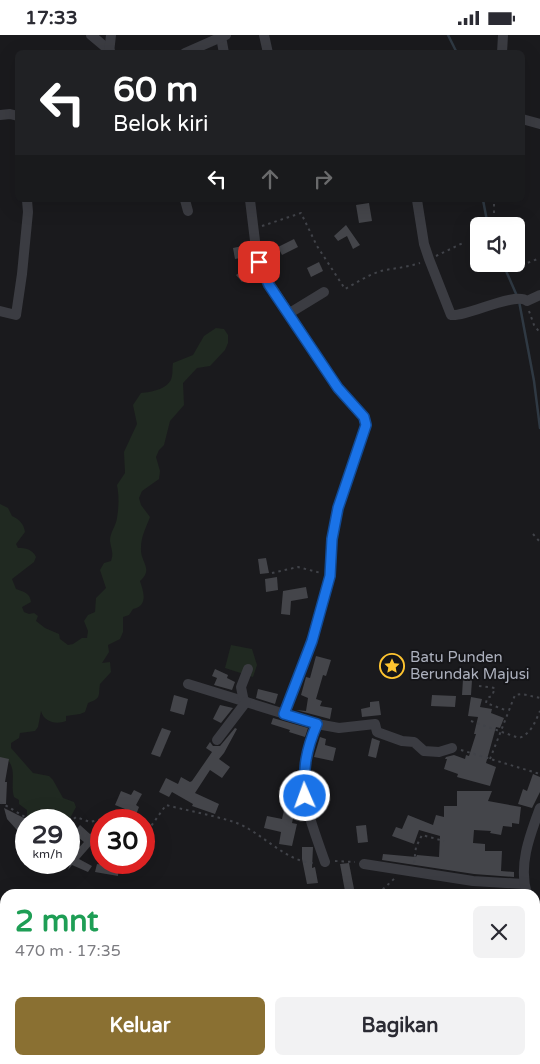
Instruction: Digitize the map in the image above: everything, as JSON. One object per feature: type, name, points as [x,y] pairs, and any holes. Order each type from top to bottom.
[{"type":"street","points":[[91,35],[108,50]]},
{"type":"street","points":[[110,50],[111,35]]},
{"type":"street","points":[[264,35],[267,50]]},
{"type":"street","points":[[502,50],[503,35]]},
{"type":"street","points":[[193,50],[224,36],[224,50]]},
{"type":"street","points":[[0,115],[15,115]]},
{"type":"street","points":[[525,120],[540,124]]},
{"type":"street","points":[[0,311],[16,315],[22,274],[28,212],[27,202]]},
{"type":"street","points":[[186,202],[188,211]]},
{"type":"street","points":[[250,202],[259,262],[263,274],[338,388],[366,421],[359,449],[336,514],[332,539],[330,576],[312,641],[284,714]]},
{"type":"street","points":[[417,202],[429,259],[451,315],[458,315],[492,304],[523,300],[540,295]]},
{"type":"street","points":[[288,314],[324,292]]},
{"type":"street","points":[[245,702],[241,687],[248,669]]},
{"type":"street","points":[[188,684],[317,724],[339,727],[375,724],[377,732],[402,741],[414,742],[424,751],[439,752],[452,748]]},
{"type":"street","points":[[217,740],[245,702]]},
{"type":"street","points":[[317,724],[304,762],[303,776],[310,817],[325,862]]},
{"type":"street","points":[[364,864],[526,889],[524,857],[540,808]]},
{"type":"path","points":[[494,202],[494,217]]},
{"type":"path","points":[[253,228],[301,213],[316,246],[345,289],[384,270],[408,267],[466,242]]},
{"type":"path","points":[[525,264],[540,259]]},
{"type":"path","points":[[523,300],[534,325],[540,333]]},
{"type":"path","points":[[533,534],[540,542]]},
{"type":"path","points":[[272,573],[298,567],[330,576]]},
{"type":"path","points":[[479,686],[495,688],[492,696],[487,699],[486,703],[508,711]]},
{"type":"path","points":[[490,759],[515,695],[522,694],[540,698]]},
{"type":"path","points":[[471,721],[519,738],[525,736],[530,731],[540,711]]},
{"type":"path","points":[[452,748],[540,774]]},
{"type":"path","points":[[0,802],[15,811]]},
{"type":"path","points":[[155,820],[166,805],[235,822],[275,845],[292,859],[313,864],[338,860],[364,864]]},
{"type":"path","points":[[385,889],[408,872],[422,835],[444,841]]},
{"type":"shaded area","points":[[216,328],[224,329],[228,335],[228,343],[225,350],[210,366],[197,368],[183,383],[184,405],[170,421],[164,445],[156,457],[160,471],[159,479],[142,491],[139,498],[141,505],[150,517],[141,544],[141,553],[146,569],[144,577],[140,581],[144,598],[141,605],[133,609],[129,615],[123,617],[123,632],[120,639],[108,645],[109,652],[102,663],[110,662],[111,672],[100,684],[96,700],[88,703],[85,712],[66,716],[66,721],[58,723],[51,722],[45,718],[41,711],[38,727],[35,731],[20,733],[19,738],[11,743],[11,748],[33,773],[49,776],[63,798],[74,802],[76,807],[75,809],[26,809],[14,797],[11,764],[8,760],[0,758],[0,504],[8,508],[12,516],[19,520],[24,527],[25,532],[16,544],[18,548],[29,549],[36,557],[34,562],[12,579],[16,589],[26,593],[30,599],[31,602],[22,607],[24,612],[34,613],[38,616],[36,621],[45,628],[59,634],[60,639],[68,645],[82,638],[87,638],[88,631],[84,621],[88,615],[95,612],[96,598],[106,588],[100,570],[104,563],[111,561],[112,558],[110,541],[118,514],[117,485],[125,473],[124,452],[137,424],[133,405],[141,393],[155,391],[168,384],[172,376],[173,363],[193,355],[204,336]]},
{"type":"shaded area","points":[[231,645],[252,649],[257,665],[253,677],[225,668]]},
{"type":"building","points":[[369,203],[372,221],[359,223],[356,205]]},
{"type":"building","points":[[346,225],[360,245],[353,249],[347,236],[338,241],[334,236]]},
{"type":"building","points":[[294,239],[298,247],[282,255],[278,247]]},
{"type":"building","points":[[247,245],[250,256],[235,259],[233,248]]},
{"type":"building","points":[[319,262],[323,271],[311,277],[307,268]]},
{"type":"building","points":[[250,265],[255,273],[242,282],[236,275]]},
{"type":"building","points":[[266,558],[269,573],[260,574],[258,559]]},
{"type":"building","points":[[277,577],[278,590],[266,592],[265,579]]},
{"type":"building","points":[[306,587],[308,598],[291,601],[290,615],[281,614],[283,591]]},
{"type":"building","points":[[316,656],[331,660],[326,676],[323,675],[316,699],[322,701],[320,706],[332,708],[330,719],[296,710],[306,711],[308,698],[301,695],[306,677],[310,678]]},
{"type":"building","points":[[215,669],[228,675],[227,678],[235,682],[232,690],[214,685],[217,678],[212,676]]},
{"type":"building","points":[[463,679],[472,680],[471,695],[462,695]]},
{"type":"building","points":[[258,689],[278,694],[275,704],[256,698]]},
{"type":"building","points":[[174,695],[188,699],[184,715],[170,711]]},
{"type":"building","points":[[432,695],[456,696],[455,707],[431,706]]},
{"type":"building","points":[[471,697],[482,699],[480,707],[492,709],[491,713],[504,718],[500,728],[496,727],[486,763],[496,767],[490,786],[457,777],[458,774],[444,769],[446,757],[454,755],[465,759],[466,755],[469,756],[476,734],[474,734],[478,717],[468,716]]},
{"type":"building","points":[[379,701],[381,715],[362,717],[361,709],[370,707],[370,702]]},
{"type":"building","points":[[220,705],[233,708],[221,723],[213,719]]},
{"type":"building","points":[[273,718],[308,728],[305,737],[271,724]]},
{"type":"building","points":[[162,728],[171,731],[160,757],[151,754]]},
{"type":"building","points":[[235,728],[237,729],[219,759],[230,767],[222,778],[210,770],[195,793],[219,804],[215,814],[192,806],[193,804],[172,792],[169,797],[159,792],[166,778],[178,784],[181,777],[190,782],[192,781],[212,752],[206,748],[210,742],[213,746],[220,746]]},
{"type":"building","points":[[320,737],[326,739],[325,745],[336,748],[333,761],[314,757]]},
{"type":"building","points":[[372,738],[380,741],[376,758],[368,756]]},
{"type":"building","points":[[0,757],[9,759],[5,782],[7,782],[6,804],[0,804]]},
{"type":"building","points":[[533,774],[540,777],[540,792],[532,808],[518,804],[523,789],[527,791]]},
{"type":"building","points":[[134,790],[142,794],[136,805],[139,807],[138,809],[125,809],[115,805],[121,791],[131,795]]},
{"type":"building","points":[[457,791],[492,791],[488,801],[521,807],[519,824],[512,823],[512,827],[503,826],[501,835],[490,833],[491,831],[474,830],[473,843],[485,844],[485,851],[502,851],[501,871],[514,872],[514,877],[474,874],[382,860],[383,854],[439,857],[440,836],[419,830],[414,844],[392,836],[396,827],[402,829],[408,815],[433,825],[436,815],[444,817],[444,806],[457,806]]},
{"type":"building","points":[[286,802],[296,805],[292,823],[297,824],[292,846],[279,844],[281,832],[264,828],[267,816],[282,819]]},
{"type":"building","points":[[4,808],[15,814],[15,828],[7,819]]},
{"type":"building","points":[[80,825],[90,834],[90,846],[80,858],[80,846],[84,842],[80,839]]},
{"type":"building","points":[[366,825],[368,842],[358,843],[356,826]]},
{"type":"building","points":[[302,847],[313,847],[312,868],[315,867],[318,883],[307,884],[302,859]]},
{"type":"building","points":[[80,860],[90,865],[88,872],[80,868]]},
{"type":"building","points":[[349,863],[354,889],[345,889],[340,864]]},
{"type":"waterway","points":[[448,35],[456,50]]},
{"type":"waterway","points":[[483,202],[486,217]]},
{"type":"waterway","points":[[506,272],[517,296]]},
{"type":"waterway","points":[[519,301],[534,381],[540,428]]},
{"type":"place","name":"Batu Punden Berundak Majusi","points":[[392,666]]},
{"type":"route","points":[[259,262],[269,285],[338,388],[366,421],[357,457],[335,519],[330,576],[312,641],[284,714],[317,724],[304,762],[305,796]]}]
